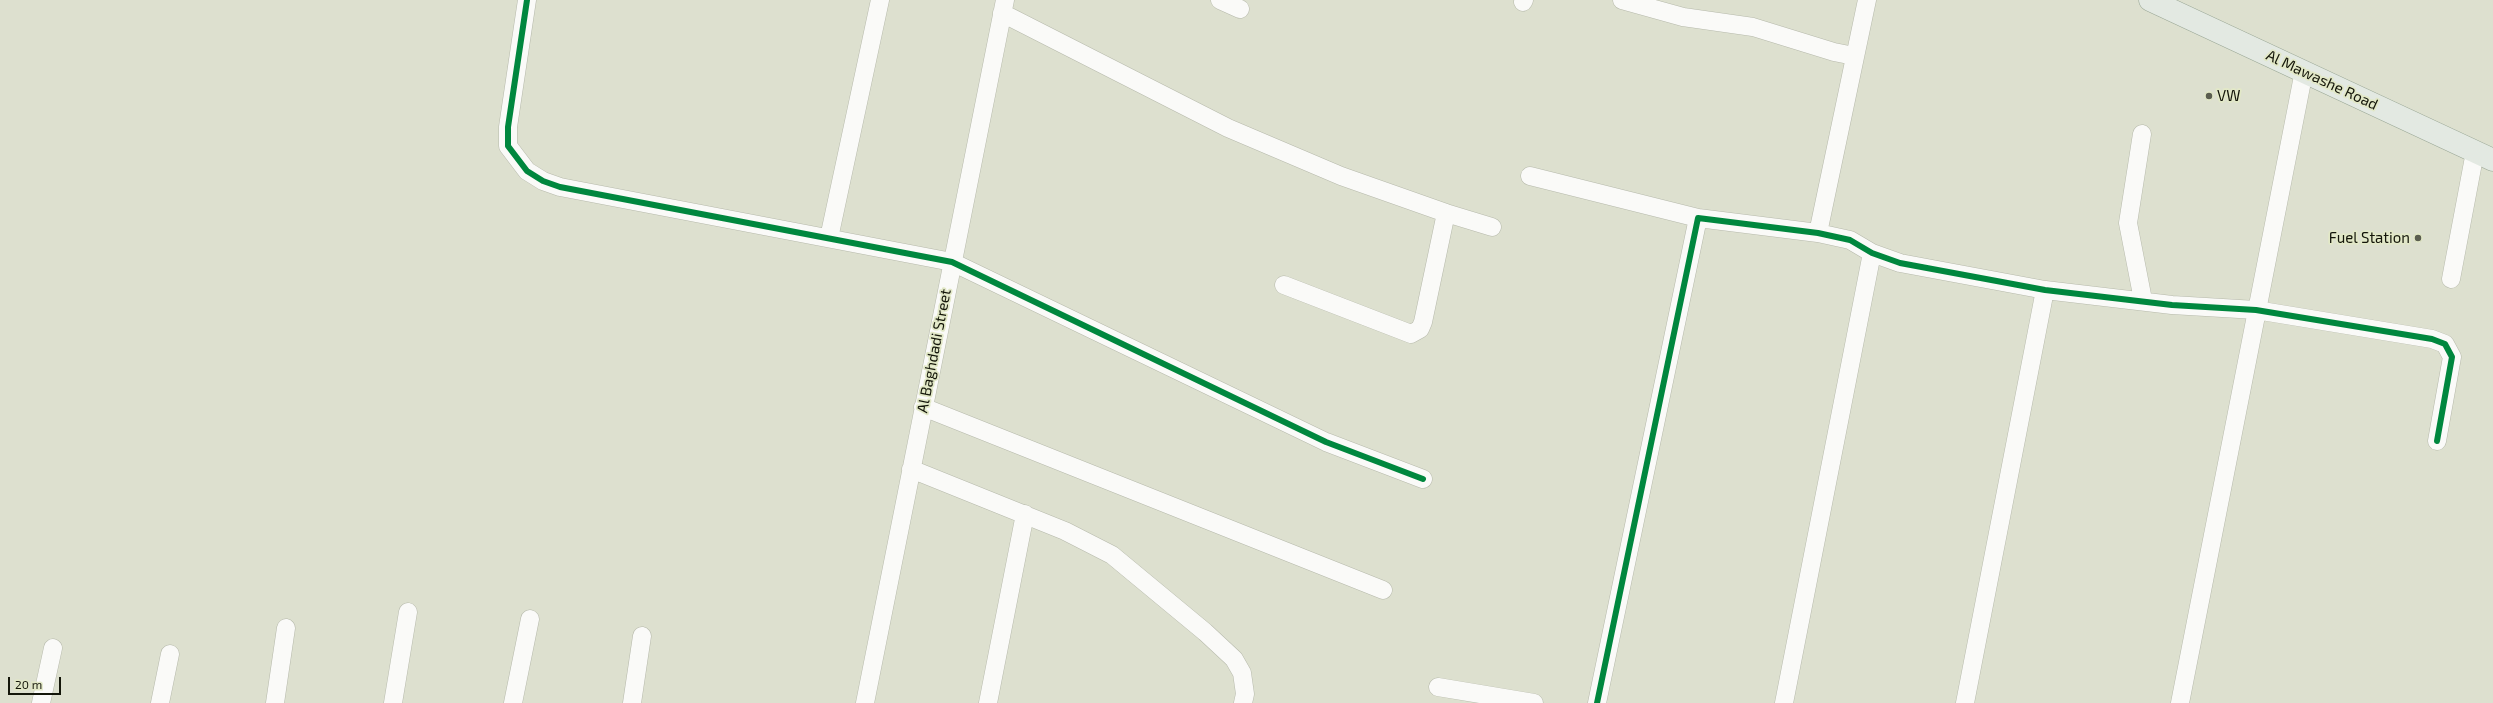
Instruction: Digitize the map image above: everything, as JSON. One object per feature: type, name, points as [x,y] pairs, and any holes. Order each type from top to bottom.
[{"type":"main road","name":"Al Mawashe Road","points":[[2150,0],[2484,156]]},
{"type":"street","points":[[527,0],[508,127],[508,146],[527,171],[543,181],[560,187],[952,262],[1326,442],[1423,479]]},
{"type":"street","points":[[829,238],[880,0]]},
{"type":"street","points":[[1220,0],[1240,9]]},
{"type":"street","points":[[1622,0],[1683,17],[1753,27],[1834,52],[1854,56]]},
{"type":"street","points":[[1818,233],[1867,0]]},
{"type":"street","points":[[1004,7],[1228,128],[1341,176],[1446,213],[1492,227]]},
{"type":"street","name":"Al Baghdadi Street","points":[[865,703],[1004,7]]},
{"type":"street","points":[[2180,703],[2304,71]]},
{"type":"street","points":[[2142,134],[2128,222],[2143,300]]},
{"type":"street","points":[[2451,279],[2484,156]]},
{"type":"street","points":[[1530,176],[1698,218],[1818,233],[1850,240],[1872,253],[1900,263],[2045,290],[2143,300],[2172,305],[2256,310],[2432,339],[2445,344],[2452,356],[2437,441]]},
{"type":"street","points":[[1284,285],[1411,334],[1420,329],[1423,322],[1446,213]]},
{"type":"street","points":[[1597,703],[1698,218]]},
{"type":"street","points":[[1784,703],[1872,253]]},
{"type":"street","points":[[1965,703],[2045,290]]},
{"type":"street","points":[[923,407],[1383,590]]},
{"type":"street","points":[[911,469],[1065,531],[1112,555],[1205,632],[1234,659],[1242,673],[1245,694],[1243,703]]},
{"type":"street","points":[[988,703],[1025,514]]},
{"type":"street","points":[[393,703],[408,612]]},
{"type":"street","points":[[513,703],[530,619]]},
{"type":"street","points":[[275,703],[286,628]]},
{"type":"street","points":[[632,703],[642,636]]},
{"type":"street","points":[[41,703],[53,648]]},
{"type":"street","points":[[160,703],[170,654]]},
{"type":"street","points":[[1438,687],[1534,703]]},
{"type":"cycle path","points":[[527,0],[508,127],[508,146],[527,171],[543,181],[560,187],[952,262],[1326,442],[1423,479]]},
{"type":"cycle path","points":[[1597,703],[1698,218],[1818,233],[1850,240],[1872,253],[1900,263],[2045,290],[2172,305],[2256,310],[2432,339],[2445,344],[2452,357],[2437,441]]},
{"type":"place","name":"VW","points":[[2209,96]]},
{"type":"place","name":"Fuel Station","points":[[2418,238]]}]
